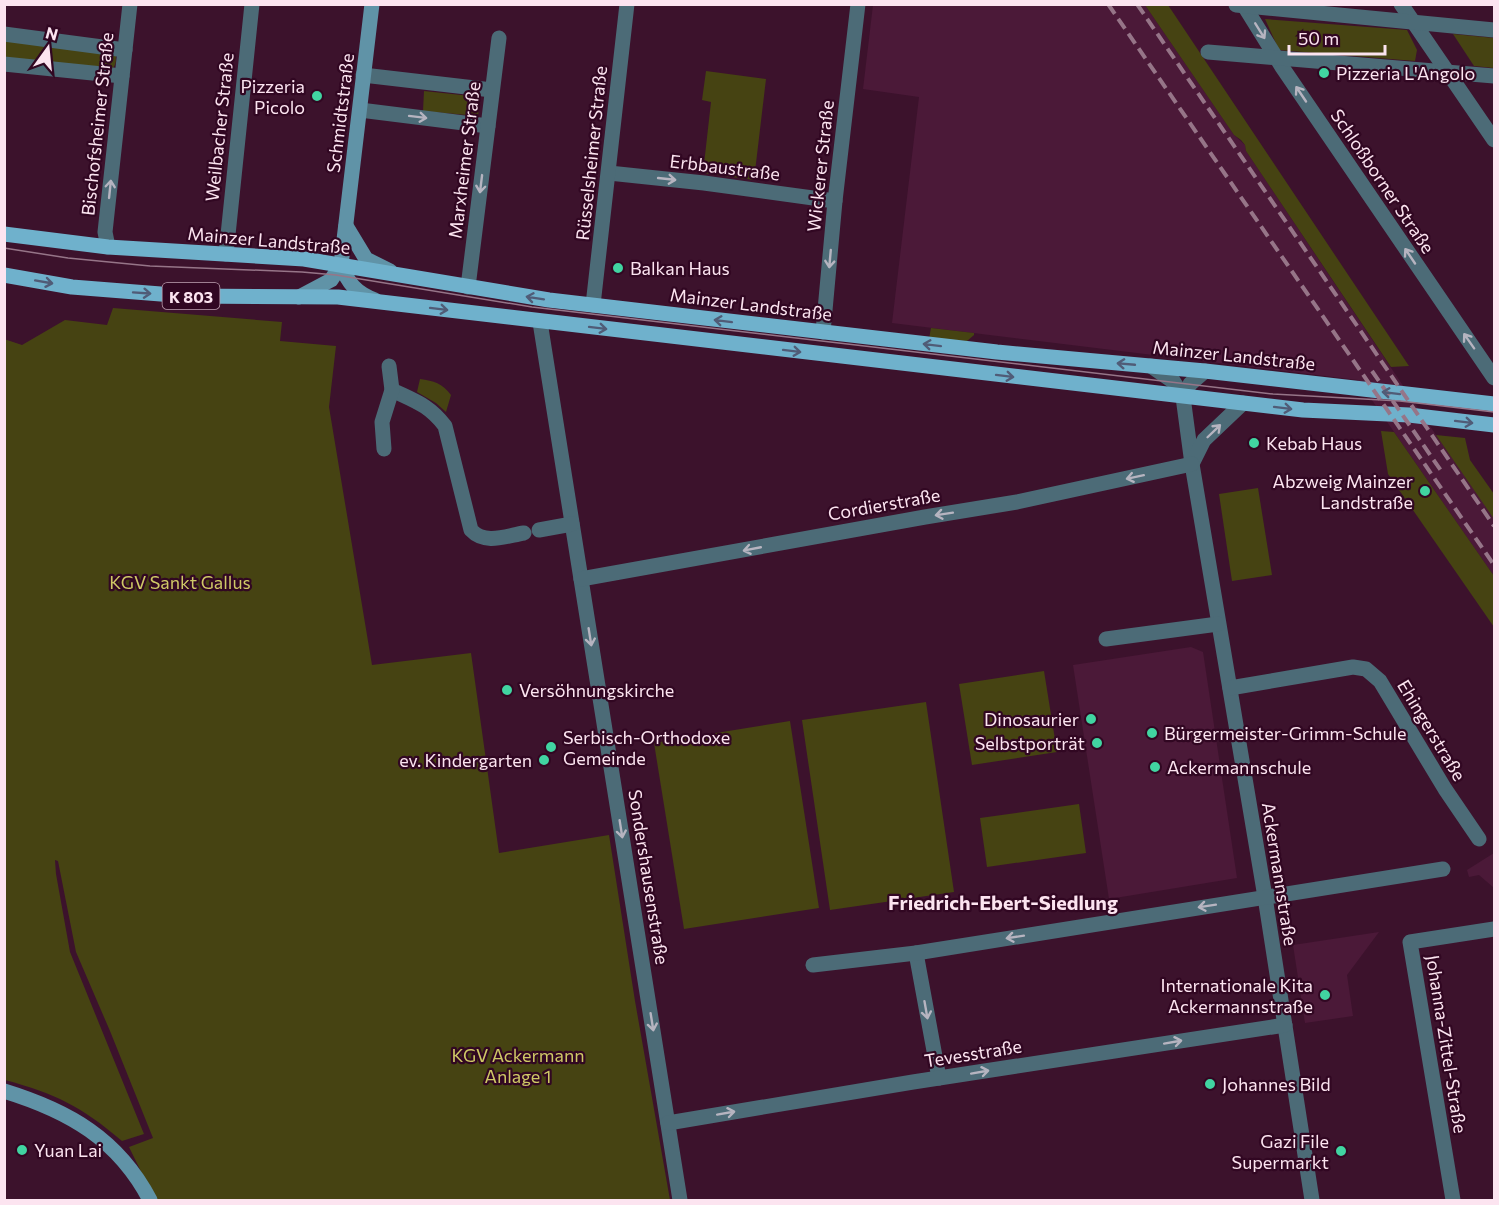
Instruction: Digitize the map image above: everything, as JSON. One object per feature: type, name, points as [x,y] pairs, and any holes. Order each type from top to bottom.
[{"type":"main road","name":"Schmidtstraße","points":[[341,265],[372,4]]},
{"type":"main road","points":[[346,226],[366,259],[395,273]]},
{"type":"main road","name":"Mainzer Landstraße","points":[[4,234],[108,247],[304,259],[549,300],[1037,357],[1205,371],[1494,404]]},
{"type":"main road","points":[[299,297],[331,280],[341,265]]},
{"type":"main road","points":[[341,265],[345,276],[356,291],[381,302]]},
{"type":"main road","name":"K 803","points":[[4,275],[72,287],[154,294],[299,297]]},
{"type":"main road","points":[[299,297],[338,297],[1327,412],[1409,415],[1494,425]]},
{"type":"main road","points":[[4,1091],[51,1107],[83,1124],[113,1148],[140,1182],[150,1200]]},
{"type":"street","name":"Bischofsheimer Straße","points":[[108,247],[105,232],[130,4]]},
{"type":"street","name":"Weilbacher Straße","points":[[226,254],[252,4]]},
{"type":"street","name":"Rüsselsheimer Straße","points":[[593,305],[627,4]]},
{"type":"street","name":"Wickerer Straße","points":[[823,332],[858,4]]},
{"type":"street","points":[[1401,4],[1494,140]]},
{"type":"street","points":[[1240,5],[1494,30]]},
{"type":"street","name":"Schloßborner Straße","points":[[1240,5],[1494,378]]},
{"type":"street","points":[[4,34],[125,50]]},
{"type":"street","name":"Marxheimer Straße","points":[[468,287],[499,38]]},
{"type":"street","points":[[1208,52],[1494,76]]},
{"type":"street","points":[[4,64],[122,76]]},
{"type":"street","points":[[363,75],[492,90]]},
{"type":"street","points":[[360,110],[488,126]]},
{"type":"street","name":"Erbbaustraße","points":[[609,172],[836,201]]},
{"type":"street","name":"Sondershausenstraße","points":[[540,322],[680,1200]]},
{"type":"street","points":[[384,448],[382,422],[392,390],[389,366]]},
{"type":"street","points":[[1151,366],[1173,382],[1183,396],[1190,384],[1205,371]]},
{"type":"street","points":[[392,390],[435,412],[445,426],[471,530],[477,537],[488,539],[572,524]]},
{"type":"street","name":"Ackermannstraße","points":[[1183,396],[1192,464],[1265,897],[1312,1200]]},
{"type":"street","points":[[1192,464],[1204,440],[1243,403]]},
{"type":"street","name":"Cordierstraße","points":[[581,579],[925,516],[1017,502],[1192,464]]},
{"type":"street","points":[[1106,639],[1218,624]]},
{"type":"street","name":"Ehingerstraße","points":[[1230,688],[1353,667],[1366,669],[1380,681],[1445,789],[1479,839]]},
{"type":"street","points":[[813,966],[916,953],[1443,869]]},
{"type":"street","name":"Johanna-Zittel-Straße","points":[[1453,1200],[1410,942],[1494,928]]},
{"type":"street","points":[[916,953],[939,1078]]},
{"type":"street","name":"Tevesstraße","points":[[668,1123],[939,1078],[1285,1025]]},
{"type":"shaded area","points":[[873,5],[1145,5],[1234,135],[1245,145],[1246,151],[1494,518],[1494,576],[1358,380],[892,323],[919,97],[863,89]]},
{"type":"shaded area","name":"Ackermannschule","points":[[1191,647],[1203,652],[1237,878],[1109,899],[1073,665]]},
{"type":"shaded area","points":[[1494,853],[1494,891],[1493,887],[1479,875],[1469,877],[1467,870]]},
{"type":"shaded area","name":"Internationale Kita Ackermannstraße","points":[[1379,932],[1347,975],[1353,1016],[1305,1023],[1293,945]]},
{"type":"green space","points":[[1145,5],[1168,5],[1409,366],[1391,367],[1246,151],[1245,145],[1234,135]]},
{"type":"green space","points":[[1265,19],[1407,30],[1417,50],[1415,61],[1279,50]]},
{"type":"green space","points":[[1453,34],[1494,38],[1494,68],[1474,66]]},
{"type":"green space","points":[[12,38],[109,51],[116,56],[114,67],[109,72],[9,60],[5,55],[5,42]]},
{"type":"green space","points":[[706,71],[766,79],[754,180],[703,173],[711,102],[702,100]]},
{"type":"green space","points":[[424,91],[480,97],[478,116],[423,111]]},
{"type":"green space","points":[[113,308],[282,322],[280,341],[336,346],[329,407],[372,665],[471,653],[499,853],[609,835],[670,1200],[155,1200],[129,1147],[153,1138],[76,952],[58,861],[55,860],[70,952],[144,1134],[122,1141],[94,1119],[54,1096],[5,1080],[4,339],[22,345],[65,320],[107,325]]},
{"type":"green space","points":[[931,328],[974,333],[974,335],[967,341],[929,339]]},
{"type":"green space","points":[[420,379],[437,383],[451,395],[446,412],[417,392]]},
{"type":"green space","points":[[1381,431],[1394,432],[1494,576],[1494,627],[1388,474]]},
{"type":"green space","points":[[1436,435],[1465,438],[1470,460],[1494,494],[1494,519]]},
{"type":"green space","points":[[1258,488],[1272,575],[1232,581],[1219,494]]},
{"type":"green space","points":[[1044,671],[1057,752],[972,765],[959,684]]},
{"type":"green space","points":[[926,702],[954,892],[830,910],[802,720]]},
{"type":"green space","points":[[790,721],[819,908],[684,929],[654,743]]},
{"type":"green space","points":[[1079,804],[1086,853],[987,867],[980,818]]},
{"type":"tram line","points":[[4,248],[68,258],[150,266],[336,275],[532,307],[1273,394],[1400,401],[1494,412]]},
{"type":"railway","points":[[1108,4],[1494,565]]},
{"type":"railway","points":[[1137,4],[1494,526]]},
{"type":"railway","points":[[1372,371],[1442,472]]},
{"type":"place","name":"Pizzeria L'Angolo","points":[[1324,73]]},
{"type":"place","name":"Pizzeria Picolo","points":[[317,96]]},
{"type":"place","name":"Balkan Haus","points":[[618,268]]},
{"type":"place","name":"Kebab Haus","points":[[1254,443]]},
{"type":"place","name":"Abzweig Mainzer Landstraße","points":[[1425,491]]},
{"type":"place","name":"Versöhnungskirche","points":[[507,690]]},
{"type":"place","name":"Dinosaurier","points":[[1091,719]]},
{"type":"place","name":"Bürgermeister-Grimm-Schule","points":[[1152,733]]},
{"type":"place","name":"Selbstporträt","points":[[1097,743]]},
{"type":"place","name":"Serbisch-Orthodoxe Gemeinde","points":[[551,747]]},
{"type":"place","name":"ev. Kindergarten","points":[[544,760]]},
{"type":"place","name":"Ackermannschule","points":[[1155,767]]},
{"type":"place","name":"Internationale Kita Ackermannstraße","points":[[1325,995]]},
{"type":"place","name":"Johannes Bild","points":[[1210,1084]]},
{"type":"place","name":"Yuan Lai","points":[[22,1150]]},
{"type":"place","name":"Gazi File Supermarkt","points":[[1341,1151]]},
{"type":"district","name":"Friedrich-Ebert-Siedlung","points":[[1003,902]]},
{"type":"park label","name":"KGV Sankt Gallus","points":[[180,582]]},
{"type":"park label","name":"KGV Ackermann Anlage 1","points":[[518,1065]]}]
